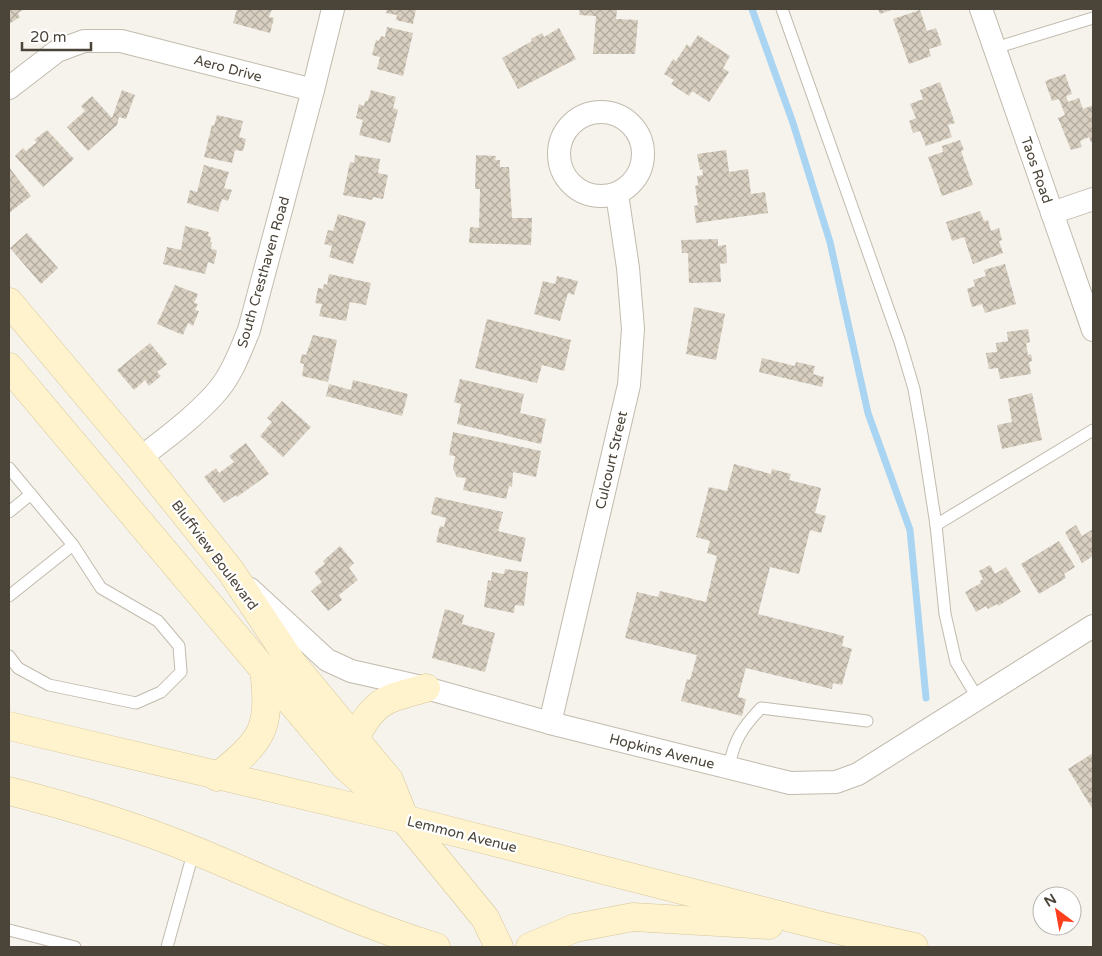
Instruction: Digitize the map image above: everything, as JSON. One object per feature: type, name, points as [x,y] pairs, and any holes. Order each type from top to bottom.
[{"type":"main road","name":"Bluffview Boulevard","points":[[9,302],[140,458],[230,570],[292,663],[389,780],[404,819]]},
{"type":"main road","name":"Bluffview Boulevard","points":[[9,367],[355,777],[404,819],[485,918],[499,947]]},
{"type":"main road","name":"South Cresthaven Road","points":[[108,484],[140,458]]},
{"type":"main road","points":[[217,777],[243,756],[260,735],[267,715],[264,669]]},
{"type":"main road","points":[[355,738],[365,719],[376,706],[389,698],[426,688]]},
{"type":"main road","name":"Lemmon Avenue","points":[[9,726],[217,777],[404,819],[830,928],[914,947]]},
{"type":"main road","points":[[9,791],[121,824],[194,850],[338,911],[436,947]]},
{"type":"main road","points":[[530,947],[575,928],[633,917],[830,928]]},
{"type":"street","name":"South Cresthaven Road","points":[[140,458],[184,424],[215,394],[235,364],[249,330],[333,9]]},
{"type":"street","name":"Taos Road","points":[[981,9],[1093,330]]},
{"type":"street","name":"Aero Drive","points":[[9,88],[57,51],[84,41],[121,41],[313,90]]},
{"type":"street","name":"Culcourt Street","points":[[550,723],[629,385],[633,329],[628,268],[616,194]]},
{"type":"street","points":[[1052,213],[1093,199]]},
{"type":"street","name":"Hopkins Avenue","points":[[230,570],[328,660],[351,671],[426,688],[550,723],[790,783],[836,782],[871,766],[1093,626]]},
{"type":"lane","points":[[782,9],[900,342],[914,389],[936,525],[945,614],[956,662],[978,699]]},
{"type":"lane","points":[[995,48],[1093,18]]},
{"type":"lane","points":[[936,525],[1093,430]]},
{"type":"lane","points":[[9,468],[73,545],[101,588],[158,620],[179,646],[181,672],[161,692],[136,703],[49,685],[18,668],[9,656]]},
{"type":"lane","points":[[9,512],[31,494]]},
{"type":"lane","points":[[12,591],[73,545]]},
{"type":"lane","points":[[730,768],[733,745],[746,723],[761,708],[867,721]]},
{"type":"lane","points":[[167,947],[194,850]]},
{"type":"lane","points":[[9,930],[75,947]]},
{"type":"building","points":[[9,9],[24,9],[18,13],[20,17],[9,24]]},
{"type":"building","points":[[237,9],[272,9],[269,17],[274,18],[270,33],[233,23]]},
{"type":"building","points":[[387,9],[416,9],[413,24],[396,20],[397,15],[386,13]]},
{"type":"building","points":[[580,9],[617,10],[616,19],[638,20],[635,54],[593,54],[596,16],[579,15]]},
{"type":"building","points":[[878,9],[894,9],[880,14]]},
{"type":"building","points":[[920,10],[927,31],[936,28],[942,45],[929,49],[931,56],[909,64],[893,19]]},
{"type":"building","points":[[387,27],[413,33],[403,76],[377,69],[380,57],[372,55],[376,40],[379,41],[381,36],[385,37]]},
{"type":"building","points":[[559,28],[576,59],[518,89],[502,58],[542,33],[544,37]]},
{"type":"building","points":[[698,35],[730,56],[723,68],[729,72],[709,102],[692,91],[689,96],[671,84],[674,80],[664,74],[673,59],[676,61],[687,44],[690,47]]},
{"type":"building","points":[[1065,74],[1072,94],[1066,96],[1068,102],[1079,98],[1083,109],[1093,105],[1093,141],[1091,142],[1089,137],[1080,141],[1082,147],[1071,150],[1058,118],[1065,115],[1059,99],[1052,101],[1045,81]]},
{"type":"building","points":[[940,82],[955,123],[948,125],[952,137],[926,146],[920,131],[913,133],[909,121],[916,118],[910,104],[923,99],[920,90]]},
{"type":"building","points":[[122,90],[135,95],[126,119],[119,117],[117,125],[88,151],[67,127],[85,111],[81,106],[92,96],[112,118]]},
{"type":"building","points":[[371,90],[396,97],[393,108],[398,110],[390,143],[359,135],[363,120],[356,118],[359,104],[364,106],[365,101],[368,101]]},
{"type":"building","points":[[217,115],[243,121],[239,137],[246,139],[243,151],[235,150],[232,163],[204,157],[212,125],[214,126]]},
{"type":"building","points":[[47,130],[74,159],[43,187],[15,156],[23,148],[26,151],[37,142],[34,140]]},
{"type":"building","points":[[960,140],[964,150],[961,151],[973,185],[942,196],[928,157],[943,152],[942,146]]},
{"type":"building","points":[[726,150],[729,172],[748,169],[751,194],[765,192],[768,213],[696,223],[694,206],[698,205],[695,186],[698,185],[697,176],[703,175],[702,169],[700,170],[697,154]]},
{"type":"building","points":[[355,155],[380,159],[378,173],[388,175],[383,199],[373,197],[372,200],[343,195],[350,162],[354,163]]},
{"type":"building","points":[[476,155],[496,156],[495,160],[500,160],[500,167],[509,167],[512,218],[532,218],[531,245],[469,243],[470,227],[479,228],[480,189],[475,189]]},
{"type":"building","points":[[204,165],[229,172],[224,188],[232,190],[228,201],[222,199],[218,212],[187,203],[190,190],[197,192]]},
{"type":"building","points":[[9,167],[31,196],[9,213]]},
{"type":"building","points":[[980,211],[984,221],[988,220],[991,231],[999,228],[1002,240],[999,241],[1003,253],[973,264],[964,237],[952,241],[946,222]]},
{"type":"building","points":[[338,214],[366,222],[353,264],[329,257],[332,246],[324,244],[328,230],[333,231]]},
{"type":"building","points":[[185,226],[209,232],[208,236],[211,237],[210,242],[212,242],[211,249],[217,250],[214,264],[208,262],[205,274],[163,264],[167,247],[181,250]]},
{"type":"building","points":[[27,233],[58,268],[41,284],[10,248]]},
{"type":"building","points":[[718,239],[718,246],[726,245],[727,263],[720,264],[721,282],[689,283],[688,253],[682,253],[681,240]]},
{"type":"building","points":[[1005,264],[1016,304],[985,313],[982,304],[972,307],[967,289],[975,286],[973,280],[986,276],[984,270]]},
{"type":"building","points":[[329,274],[371,283],[366,305],[350,302],[346,321],[319,316],[322,304],[315,303],[318,288],[323,289],[324,284],[327,285]]},
{"type":"building","points":[[557,276],[578,281],[574,295],[568,293],[560,321],[534,314],[543,281],[555,284]]},
{"type":"building","points":[[175,285],[198,294],[194,303],[198,304],[195,310],[199,311],[193,326],[188,323],[183,335],[157,324]]},
{"type":"building","points":[[694,307],[725,314],[716,360],[686,354]]},
{"type":"building","points":[[487,319],[571,340],[564,371],[542,365],[537,383],[475,368]]},
{"type":"building","points":[[1028,329],[1030,342],[1026,343],[1028,355],[1031,354],[1032,361],[1029,362],[1031,374],[1000,379],[998,368],[989,369],[986,353],[997,352],[996,343],[1008,341],[1007,332]]},
{"type":"building","points":[[313,335],[337,340],[328,382],[302,376],[304,364],[300,363],[302,354],[306,355]]},
{"type":"building","points":[[150,343],[167,364],[157,372],[161,376],[149,386],[145,380],[134,390],[117,370]]},
{"type":"building","points":[[762,358],[795,366],[796,362],[815,366],[813,374],[824,377],[822,387],[759,372]]},
{"type":"building","points":[[460,379],[524,394],[520,413],[546,419],[541,444],[457,424],[461,404],[454,402]]},
{"type":"building","points":[[353,380],[408,394],[402,416],[326,396],[329,384],[351,390]]},
{"type":"building","points":[[1032,393],[1042,440],[1002,449],[997,425],[1012,422],[1008,399]]},
{"type":"building","points":[[282,401],[311,427],[283,457],[260,436],[272,422],[267,418]]},
{"type":"building","points":[[453,432],[541,451],[536,477],[513,472],[512,487],[509,486],[506,499],[463,490],[466,478],[457,477],[453,469],[455,456],[449,455]]},
{"type":"building","points":[[246,443],[269,474],[237,497],[236,495],[224,503],[204,477],[216,468],[219,473],[234,462],[229,456]]},
{"type":"building","points":[[734,464],[771,474],[772,469],[791,474],[789,480],[821,488],[815,513],[826,516],[821,533],[810,530],[799,574],[770,567],[758,614],[844,636],[842,646],[852,649],[842,685],[833,683],[832,689],[746,668],[738,697],[746,699],[742,716],[681,701],[687,679],[690,680],[697,655],[625,638],[637,592],[658,597],[660,591],[706,602],[717,556],[707,553],[710,541],[696,537],[709,487],[727,491]]},
{"type":"building","points":[[435,497],[503,512],[498,531],[526,538],[521,562],[436,542],[440,526],[444,527],[446,518],[431,514]]},
{"type":"building","points":[[1076,525],[1082,536],[1093,529],[1093,556],[1082,563],[1065,532]]},
{"type":"building","points":[[1059,541],[1075,567],[1064,574],[1066,578],[1039,594],[1021,564]]},
{"type":"building","points":[[340,546],[354,563],[349,568],[358,580],[339,595],[342,600],[328,611],[311,591],[322,582],[314,572],[325,564],[323,561]]},
{"type":"building","points":[[990,565],[995,574],[1006,567],[1021,592],[998,606],[997,604],[988,609],[986,606],[976,612],[965,592],[981,583],[980,581],[983,579],[979,571]]},
{"type":"building","points":[[505,569],[528,572],[524,606],[515,605],[514,613],[484,607],[488,580],[491,581],[492,572],[504,574]]},
{"type":"building","points":[[445,609],[464,615],[462,624],[495,633],[485,672],[432,658]]},
{"type":"building","points":[[1093,753],[1093,810],[1068,769]]},
{"type":"waterway","points":[[752,9],[793,123],[830,242],[868,413],[910,530],[926,698]]}]
